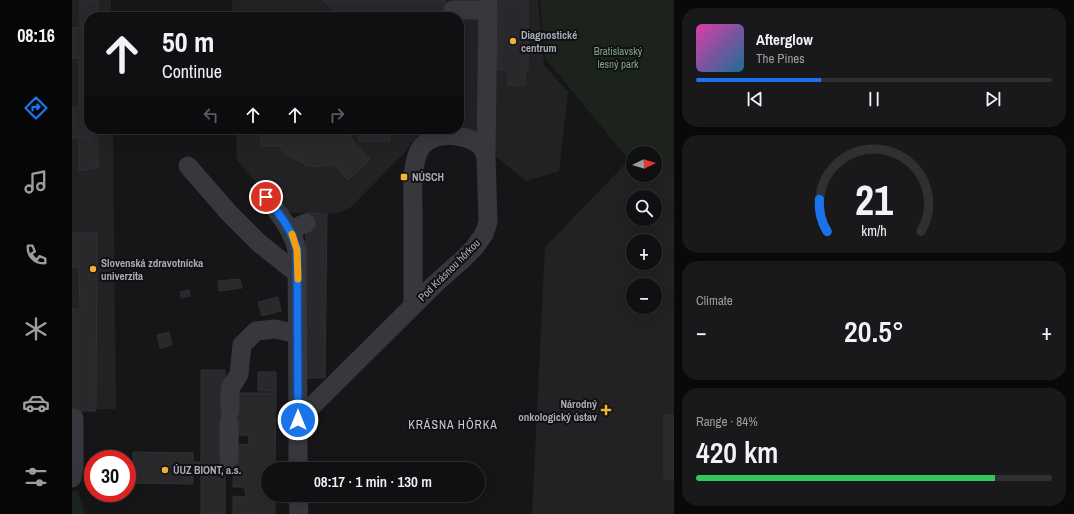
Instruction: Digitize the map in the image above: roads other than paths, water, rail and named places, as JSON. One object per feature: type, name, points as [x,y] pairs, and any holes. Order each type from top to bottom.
[{"type":"street","points":[[453,10],[488,5]]},
{"type":"street","name":"Pod Krásnou hôrkou","points":[[298,420],[475,247],[484,234],[488,222],[486,156],[488,5]]},
{"type":"street","points":[[413,306],[413,188],[418,152],[434,137],[444,136],[465,138],[474,141],[481,147],[486,156]]},
{"type":"street","points":[[188,166],[229,213],[259,243],[298,274]]},
{"type":"street","points":[[266,197],[286,223],[298,228],[298,462]]},
{"type":"street","points":[[229,459],[230,389],[239,374],[242,345],[256,331],[274,329],[298,334]]},
{"type":"street","points":[[72,478],[74,467],[74,418]]},
{"type":"street","points":[[298,502],[299,514]]},
{"type":"place","name":"Diagnostické centrum","points":[[513,41]]},
{"type":"place","name":"NÚSCH","points":[[404,177]]},
{"type":"place","name":"Slovenská zdravotnícka univerzita","points":[[93,269]]},
{"type":"place","name":"Národný onkologický ústav","points":[[606,410]]},
{"type":"place","name":"ÚUZ BIONT, a.s.","points":[[165,470]]},
{"type":"district","name":"KRÁSNA HÔRKA","points":[[453,425]]},
{"type":"park label","name":"Bratislavský lesný park","points":[[618,57]]}]
